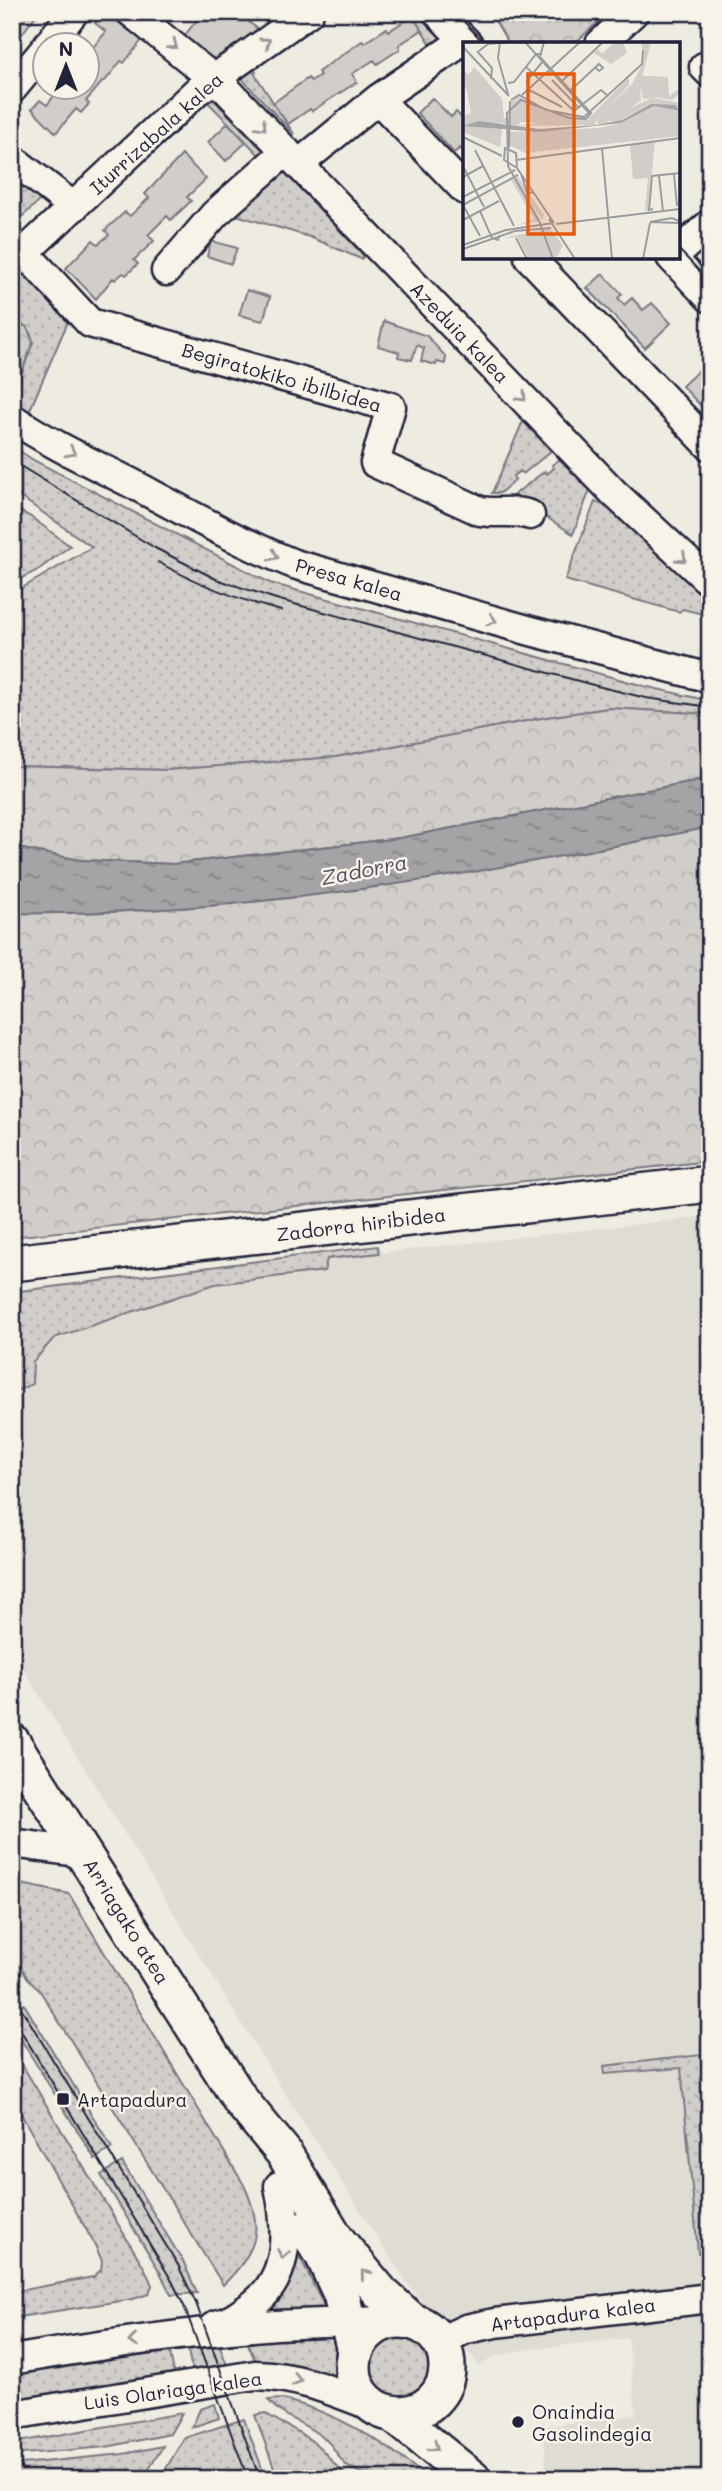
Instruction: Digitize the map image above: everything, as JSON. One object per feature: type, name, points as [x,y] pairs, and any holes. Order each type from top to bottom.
[{"type":"main road","name":"Zadorra hiribidea","points":[[12,1263],[710,1184]]},
{"type":"main road","name":"Arriagako atea","points":[[12,1742],[241,2101],[284,2153],[336,2239],[414,2328]]},
{"type":"main road","name":"Arriagako atea","points":[[241,2101],[262,2159],[321,2253],[341,2294],[351,2337]]},
{"type":"main road","points":[[383,2410],[410,2414],[424,2409],[440,2392],[448,2371],[446,2355],[414,2328],[374,2327],[363,2337],[351,2337],[354,2381],[361,2395],[473,2479]]},
{"type":"street","points":[[58,32],[74,12]]},
{"type":"street","name":"Azeduia kalea","points":[[131,12],[215,78],[614,493],[710,582]]},
{"type":"street","name":"Iturrizabala kalea","points":[[18,258],[215,78],[309,12]]},
{"type":"street","points":[[166,271],[215,214],[378,99],[459,47],[437,12]]},
{"type":"street","points":[[602,42],[635,12]]},
{"type":"street","points":[[12,89],[32,64]]},
{"type":"street","points":[[378,99],[463,188]]},
{"type":"street","points":[[12,159],[74,207]]},
{"type":"street","points":[[680,250],[710,223]]},
{"type":"street","name":"Begiratokiko ibilbidea","points":[[18,258],[90,323],[391,407],[375,463],[480,511],[496,514],[522,512],[530,515]]},
{"type":"street","points":[[531,259],[710,446]]},
{"type":"street","points":[[673,259],[710,298]]},
{"type":"street","name":"Presa kalea","points":[[12,418],[203,521],[294,564],[710,678]]},
{"type":"street","points":[[12,1843],[84,1853]]},
{"type":"street","points":[[187,2334],[233,2319],[256,2303],[272,2286],[283,2262],[286,2236],[279,2186]]},
{"type":"street","name":"Artapadura kalea","points":[[414,2328],[466,2329],[495,2323],[710,2298]]},
{"type":"street","points":[[12,2360],[117,2343],[279,2325],[351,2337]]},
{"type":"street","name":"Luis Olariaga kalea","points":[[12,2415],[256,2375],[292,2378],[315,2384],[383,2410]]},
{"type":"shaded area","points":[[710,1216],[710,2479],[547,2479],[544,2438],[550,2436],[546,2426],[636,2415],[628,2338],[521,2350],[492,2358],[480,2366],[408,2285],[282,2089],[12,1651],[12,1393],[32,1384],[33,1362],[53,1338],[215,1284],[324,1271],[327,1259]]},
{"type":"green space","points":[[12,12],[33,12],[36,15],[22,34],[12,26]]},
{"type":"green space","points":[[104,12],[142,40],[124,63],[121,61],[102,82],[102,37],[106,32],[95,23]]},
{"type":"green space","points":[[203,12],[236,12],[259,30],[215,58],[210,58],[182,39]]},
{"type":"green space","points":[[410,12],[417,12],[447,44],[436,52]]},
{"type":"green space","points":[[490,12],[609,12],[576,42],[508,42]]},
{"type":"green space","points":[[412,16],[422,30],[377,64],[374,60],[352,74],[357,82],[288,124],[273,103],[308,78],[311,81],[320,75],[318,72],[362,41],[364,43],[387,28],[389,31]]},
{"type":"green space","points":[[253,67],[256,72],[254,73],[294,134],[244,81],[244,73]]},
{"type":"green space","points":[[208,94],[270,157],[265,161],[204,98]]},
{"type":"green space","points":[[432,98],[451,117],[456,112],[463,119],[463,151],[460,148],[454,153],[417,113]]},
{"type":"green space","points":[[38,102],[47,105],[49,102],[89,104],[81,113],[76,109],[56,133],[32,109]]},
{"type":"green space","points":[[228,123],[246,142],[226,161],[208,142]]},
{"type":"green space","points":[[182,155],[206,179],[187,197],[191,201],[171,220],[167,216],[148,235],[154,241],[134,260],[138,264],[126,275],[123,273],[115,280],[113,278],[96,299],[66,268],[93,240],[98,244],[109,235],[105,230],[125,212],[130,216],[149,198],[145,194]]},
{"type":"green space","points":[[281,168],[364,256],[361,259],[310,237],[233,214]]},
{"type":"green space","points":[[20,171],[50,201],[39,201],[12,226],[12,182]]},
{"type":"green space","points":[[211,241],[237,248],[231,264],[207,256]]},
{"type":"green space","points":[[24,270],[69,306],[66,326],[29,412],[12,401],[33,342],[26,328],[12,320],[12,279]]},
{"type":"green space","points":[[603,274],[622,294],[618,298],[624,305],[632,298],[643,310],[652,303],[671,323],[645,348],[587,288]]},
{"type":"green space","points":[[247,290],[270,297],[263,321],[239,315]]},
{"type":"green space","points":[[12,320],[27,327],[33,342],[12,397]]},
{"type":"green space","points":[[384,321],[427,336],[446,357],[445,364],[437,362],[436,365],[421,361],[424,348],[417,345],[412,360],[398,357],[399,352],[378,346]]},
{"type":"green space","points":[[699,370],[710,381],[710,397],[701,406],[682,386]]},
{"type":"green space","points":[[523,421],[551,451],[523,474],[520,471],[513,476],[515,480],[500,493],[492,493]]},
{"type":"green space","points":[[12,446],[35,461],[270,583],[644,686],[710,701],[710,714],[609,708],[336,757],[167,770],[12,766],[12,594],[92,547],[12,491]]},
{"type":"green space","points":[[560,459],[590,490],[573,534],[527,505],[506,501],[545,471],[547,474],[554,468],[552,465]]},
{"type":"green space","points":[[595,502],[652,540],[710,591],[710,616],[683,609],[679,612],[565,580]]},
{"type":"green space","points":[[12,507],[31,517],[70,546],[38,570],[12,583]]},
{"type":"green space","points":[[609,708],[710,714],[710,778],[400,838],[173,864],[80,860],[12,847],[12,766],[167,770],[336,757]]},
{"type":"green space","points":[[710,827],[710,1161],[12,1237],[12,913],[100,912],[276,899],[450,875]]},
{"type":"green space","points":[[378,1246],[379,1253],[327,1259],[324,1271],[215,1284],[54,1338],[33,1362],[32,1384],[12,1393],[12,1292]]},
{"type":"green space","points":[[12,1882],[69,1894],[244,2185],[254,2215],[254,2239],[244,2261],[223,2285],[40,1991],[27,1977],[12,1953]]},
{"type":"green space","points":[[24,2004],[112,2148],[95,2159],[12,2025],[12,2011]]},
{"type":"green space","points":[[12,2048],[145,2269],[152,2285],[149,2294],[133,2299],[12,2318],[12,2292],[93,2277],[101,2270],[102,2261],[12,2098]]},
{"type":"green space","points":[[710,2054],[710,2253],[698,2253],[681,2068],[605,2074],[604,2066]]},
{"type":"green space","points":[[122,2162],[184,2263],[197,2293],[171,2295],[101,2175]]},
{"type":"green space","points":[[299,2255],[323,2304],[323,2311],[268,2313],[291,2280]]},
{"type":"green space","points":[[332,2333],[335,2338],[339,2379],[289,2365],[256,2363],[246,2339]]},
{"type":"green space","points":[[400,2335],[418,2341],[426,2349],[432,2367],[426,2385],[418,2393],[400,2399],[382,2393],[374,2385],[368,2367],[374,2349],[382,2341]]},
{"type":"green space","points":[[218,2341],[228,2368],[193,2374],[187,2346]]},
{"type":"green space","points":[[169,2347],[175,2378],[12,2405],[12,2371]]},
{"type":"green space","points":[[282,2399],[322,2412],[360,2430],[428,2479],[364,2474],[347,2466],[326,2440],[281,2412],[268,2400]]},
{"type":"green space","points":[[215,2404],[219,2418],[192,2427],[200,2409]]},
{"type":"green space","points":[[182,2413],[170,2434],[106,2447],[12,2455],[12,2443]]},
{"type":"green space","points":[[265,2413],[313,2442],[342,2472],[354,2479],[278,2479],[255,2415]]},
{"type":"green space","points":[[244,2419],[266,2479],[160,2479],[184,2438]]},
{"type":"green space","points":[[163,2446],[143,2479],[12,2479],[12,2465],[123,2454]]},
{"type":"water","name":"Zadorra","points":[[710,778],[710,827],[537,861],[276,900],[100,912],[12,913],[12,847],[80,860],[173,864],[400,838]]},
{"type":"tram line","points":[[455,12],[483,42]]},
{"type":"tram line","points":[[680,251],[710,282]]},
{"type":"tram line","points":[[12,461],[155,548],[216,579],[276,599],[597,686],[646,698],[710,707]]},
{"type":"tram line","points":[[158,562],[218,590],[281,611]]},
{"type":"tram line","points":[[12,1993],[178,2265],[196,2303],[260,2479]]},
{"type":"tram line","points":[[12,2016],[172,2281],[184,2306],[248,2479]]},
{"type":"place","name":"Artapadura","points":[[63,2099]]},
{"type":"place","name":"Onaindia Gasolindegia","points":[[518,2422]]}]
